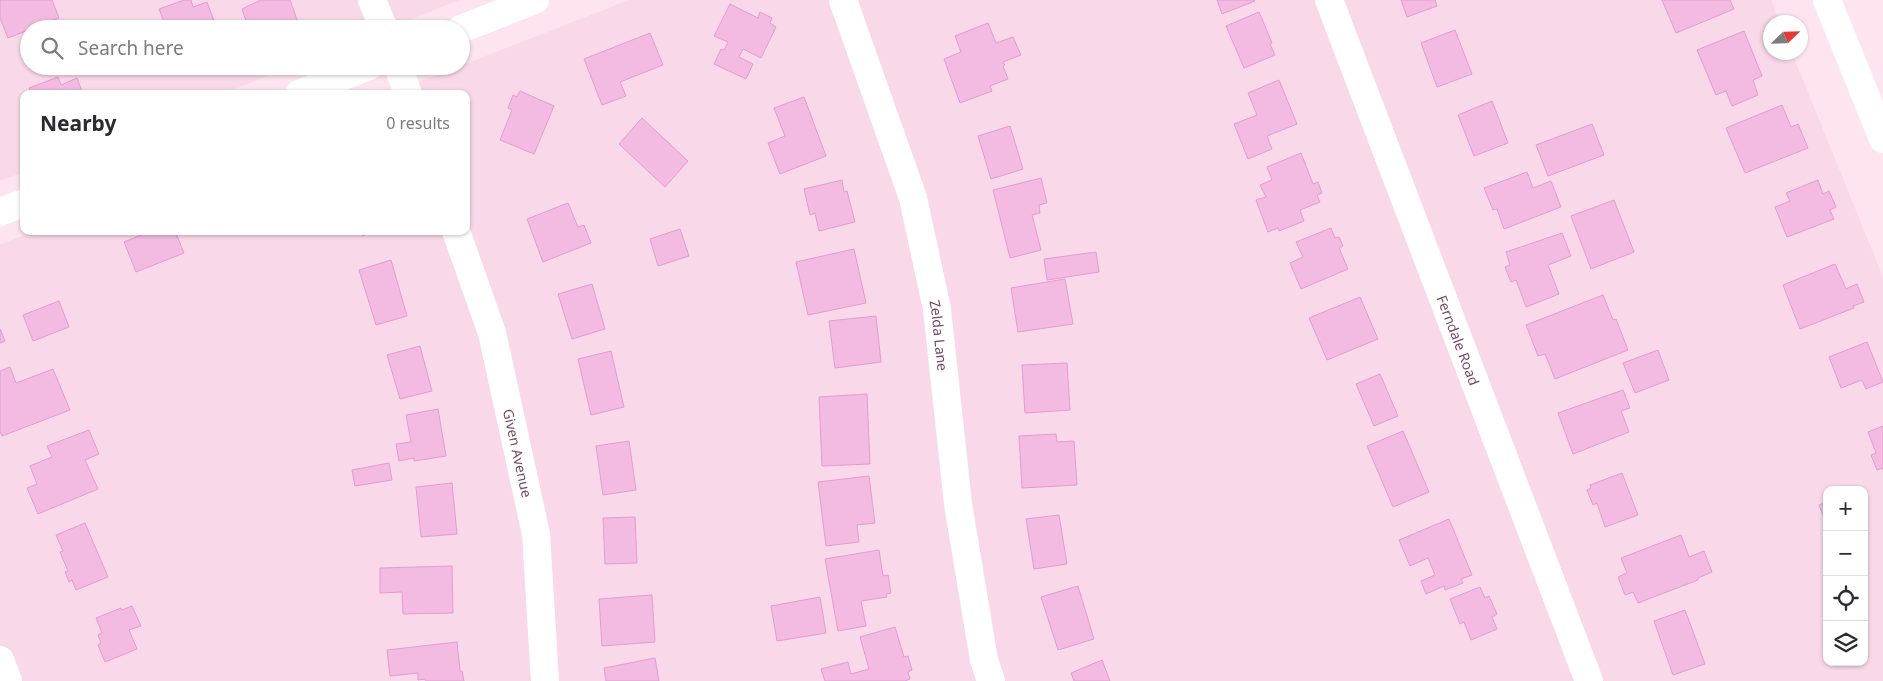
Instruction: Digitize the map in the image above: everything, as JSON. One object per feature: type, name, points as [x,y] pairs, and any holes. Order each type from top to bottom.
[{"type":"street","points":[[372,0],[380,20]]},
{"type":"street","points":[[470,26],[535,0]]},
{"type":"street","name":"Zelda Lane","points":[[843,0],[913,198],[937,309],[958,504],[984,660],[991,681]]},
{"type":"street","name":"Ferndale Road","points":[[1329,0],[1588,681]]},
{"type":"street","points":[[1826,0],[1883,139]]},
{"type":"street","points":[[309,90],[346,75]]},
{"type":"street","points":[[401,75],[407,90]]},
{"type":"street","points":[[0,212],[20,204]]},
{"type":"street","name":"Given Avenue","points":[[457,235],[492,333],[536,534],[545,681]]},
{"type":"street","points":[[0,660],[8,681]]},
{"type":"shaded area","points":[[0,0],[459,0],[409,20],[20,20],[20,75],[270,75],[232,90],[20,90],[20,174],[0,181]]},
{"type":"shaded area","points":[[629,0],[1771,0],[1777,15],[1763,15],[1763,60],[1795,60],[1883,277],[1883,681],[0,681],[0,245],[25,235],[470,235],[470,90],[398,90],[437,75],[470,75],[470,62]]},
{"type":"building","points":[[0,0],[52,0],[59,18],[54,20],[20,20],[20,33],[8,38],[0,18]]},
{"type":"building","points":[[184,0],[191,0],[193,7],[207,2],[214,20],[163,20],[159,9]]},
{"type":"building","points":[[261,0],[290,0],[297,20],[246,20],[242,9]]},
{"type":"building","points":[[1217,0],[1254,0],[1255,1],[1222,14]]},
{"type":"building","points":[[1401,0],[1435,0],[1437,6],[1407,17]]},
{"type":"building","points":[[1662,0],[1730,0],[1734,9],[1676,33]]},
{"type":"building","points":[[730,4],[758,18],[760,12],[772,18],[770,23],[776,27],[761,58],[743,49],[739,57],[753,64],[746,79],[714,64],[721,49],[724,50],[728,42],[714,36]]},
{"type":"building","points":[[1259,12],[1275,55],[1244,68],[1226,26]]},
{"type":"building","points":[[988,23],[996,43],[1013,37],[1021,55],[1003,62],[1008,79],[990,86],[992,91],[960,103],[944,59],[961,52],[955,36]]},
{"type":"building","points":[[1455,30],[1472,74],[1437,87],[1421,43]]},
{"type":"building","points":[[1744,31],[1762,76],[1753,80],[1758,95],[1732,106],[1726,91],[1716,95],[1697,50]]},
{"type":"building","points":[[650,33],[663,65],[620,82],[626,96],[602,105],[584,59]]},
{"type":"building","points":[[58,77],[61,85],[77,78],[82,90],[30,90],[29,88]]},
{"type":"building","points":[[1279,80],[1297,124],[1267,136],[1272,149],[1248,159],[1234,124],[1257,115],[1248,93]]},
{"type":"building","points":[[520,91],[554,106],[534,154],[500,140],[512,110],[508,108],[513,95],[517,97]]},
{"type":"building","points":[[804,97],[826,156],[780,174],[768,143],[785,136],[774,108]]},
{"type":"building","points":[[1492,101],[1508,143],[1474,156],[1458,115]]},
{"type":"building","points":[[1782,105],[1791,127],[1798,124],[1808,148],[1745,173],[1726,128]]},
{"type":"building","points":[[642,118],[688,161],[665,187],[619,144]]},
{"type":"building","points":[[1592,124],[1604,155],[1548,176],[1536,145]]},
{"type":"building","points":[[1010,126],[1023,169],[991,179],[978,136]]},
{"type":"building","points":[[1301,153],[1313,184],[1318,182],[1322,193],[1317,195],[1320,202],[1300,210],[1304,221],[1279,231],[1278,228],[1268,232],[1256,200],[1266,197],[1260,185],[1272,180],[1267,167]]},
{"type":"building","points":[[1527,172],[1533,188],[1551,181],[1561,207],[1504,229],[1497,209],[1493,210],[1484,188]]},
{"type":"building","points":[[1041,178],[1047,203],[1039,205],[1040,213],[1032,215],[1041,250],[1010,258],[993,190]]},
{"type":"building","points":[[842,180],[844,192],[847,191],[855,222],[819,231],[815,213],[810,215],[804,189]]},
{"type":"building","points":[[1818,180],[1823,194],[1829,191],[1836,207],[1830,210],[1834,219],[1787,237],[1775,207],[1790,201],[1786,193]]},
{"type":"building","points":[[1614,200],[1634,252],[1591,269],[1571,216]]},
{"type":"building","points":[[568,203],[578,227],[584,225],[591,243],[543,262],[527,219]]},
{"type":"building","points":[[1331,228],[1335,238],[1339,237],[1343,246],[1339,248],[1348,269],[1301,289],[1290,263],[1303,257],[1296,242]]},
{"type":"building","points":[[680,229],[689,256],[658,266],[650,239]]},
{"type":"building","points":[[1562,233],[1571,256],[1548,265],[1559,294],[1526,307],[1516,280],[1511,282],[1505,267],[1510,265],[1506,252]]},
{"type":"building","points":[[141,235],[177,235],[184,253],[136,272],[124,242]]},
{"type":"building","points":[[854,249],[866,303],[808,315],[796,262]]},
{"type":"building","points":[[1096,252],[1099,272],[1047,280],[1044,259]]},
{"type":"building","points":[[391,260],[407,316],[376,325],[359,270]]},
{"type":"building","points":[[1835,264],[1846,289],[1857,284],[1864,302],[1853,306],[1854,308],[1800,329],[1783,285]]},
{"type":"building","points":[[1065,279],[1073,324],[1018,332],[1011,288]]},
{"type":"building","points":[[592,284],[605,329],[572,339],[558,294]]},
{"type":"building","points":[[1603,295],[1613,320],[1616,319],[1628,350],[1555,379],[1545,354],[1538,356],[1526,325]]},
{"type":"building","points":[[1360,297],[1378,339],[1327,360],[1309,318]]},
{"type":"building","points":[[59,301],[69,327],[33,341],[23,315]]},
{"type":"building","points":[[876,316],[881,362],[835,368],[829,321]]},
{"type":"building","points":[[0,329],[5,341],[0,343]]},
{"type":"building","points":[[1867,342],[1883,382],[1866,389],[1862,380],[1841,388],[1829,357]]},
{"type":"building","points":[[420,346],[432,391],[400,399],[387,355]]},
{"type":"building","points":[[1658,350],[1669,380],[1635,393],[1623,363]]},
{"type":"building","points":[[611,351],[624,407],[591,415],[578,359]]},
{"type":"building","points":[[1067,363],[1070,410],[1025,413],[1022,365]]},
{"type":"building","points":[[10,367],[16,383],[53,369],[70,410],[2,436],[0,431],[0,371]]},
{"type":"building","points":[[1380,374],[1398,416],[1374,426],[1356,384]]},
{"type":"building","points":[[1623,390],[1630,408],[1621,411],[1629,432],[1573,454],[1558,413]]},
{"type":"building","points":[[867,394],[870,464],[822,466],[819,397]]},
{"type":"building","points":[[438,409],[446,456],[414,461],[414,458],[399,461],[396,444],[411,442],[406,415]]},
{"type":"building","points":[[1883,426],[1883,470],[1882,468],[1877,470],[1871,455],[1876,453],[1868,432]]},
{"type":"building","points":[[89,430],[99,454],[85,460],[98,489],[38,514],[27,488],[37,484],[30,466],[52,457],[47,446]]},
{"type":"building","points":[[1403,431],[1429,492],[1393,507],[1367,446]]},
{"type":"building","points":[[1056,434],[1057,442],[1074,441],[1077,485],[1022,488],[1019,436]]},
{"type":"building","points":[[629,441],[636,490],[603,495],[596,446]]},
{"type":"building","points":[[389,463],[392,480],[355,486],[352,470]]},
{"type":"building","points":[[1622,473],[1638,515],[1605,527],[1597,503],[1593,505],[1587,490],[1591,488],[1590,485]]},
{"type":"building","points":[[869,476],[875,523],[857,525],[859,542],[826,546],[818,482]]},
{"type":"building","points":[[452,483],[457,534],[421,537],[416,487]]},
{"type":"building","points":[[1823,504],[1823,516],[1819,505]]},
{"type":"building","points":[[1059,515],[1067,564],[1034,569],[1026,519]]},
{"type":"building","points":[[635,517],[637,563],[605,564],[603,518]]},
{"type":"building","points":[[1449,519],[1472,575],[1461,579],[1463,583],[1445,590],[1444,586],[1426,594],[1421,581],[1435,575],[1428,558],[1410,566],[1399,540]]},
{"type":"building","points":[[85,523],[108,577],[76,590],[72,580],[69,582],[65,572],[68,571],[60,552],[63,551],[56,535]]},
{"type":"building","points":[[1681,535],[1689,557],[1704,551],[1712,572],[1698,578],[1698,580],[1638,603],[1633,592],[1625,595],[1618,577],[1627,573],[1621,558]]},
{"type":"building","points":[[879,550],[883,576],[888,575],[891,593],[886,594],[887,597],[861,601],[866,626],[838,631],[825,559]]},
{"type":"building","points":[[452,566],[453,613],[403,614],[402,592],[380,593],[380,568]]},
{"type":"building","points":[[1078,586],[1094,639],[1058,650],[1041,597]]},
{"type":"building","points":[[1480,587],[1485,598],[1489,596],[1497,614],[1492,617],[1497,629],[1471,640],[1464,622],[1460,624],[1450,599]]},
{"type":"building","points":[[652,595],[655,642],[602,646],[599,599]]},
{"type":"building","points":[[820,597],[826,633],[777,641],[771,606]]},
{"type":"building","points":[[132,606],[141,626],[129,630],[137,649],[105,662],[98,645],[101,643],[98,635],[102,633],[96,618],[121,608],[122,610]]},
{"type":"building","points":[[1685,610],[1705,664],[1673,675],[1654,621]]},
{"type":"building","points":[[895,627],[904,657],[908,656],[912,670],[908,672],[910,679],[905,681],[825,681],[821,669],[848,662],[851,674],[869,669],[860,637]]},
{"type":"building","points":[[457,642],[460,671],[462,671],[464,681],[418,680],[418,673],[390,676],[387,650]]},
{"type":"building","points":[[655,658],[659,681],[606,681],[604,668]]},
{"type":"building","points":[[1102,660],[1110,681],[1074,681],[1071,673]]}]
